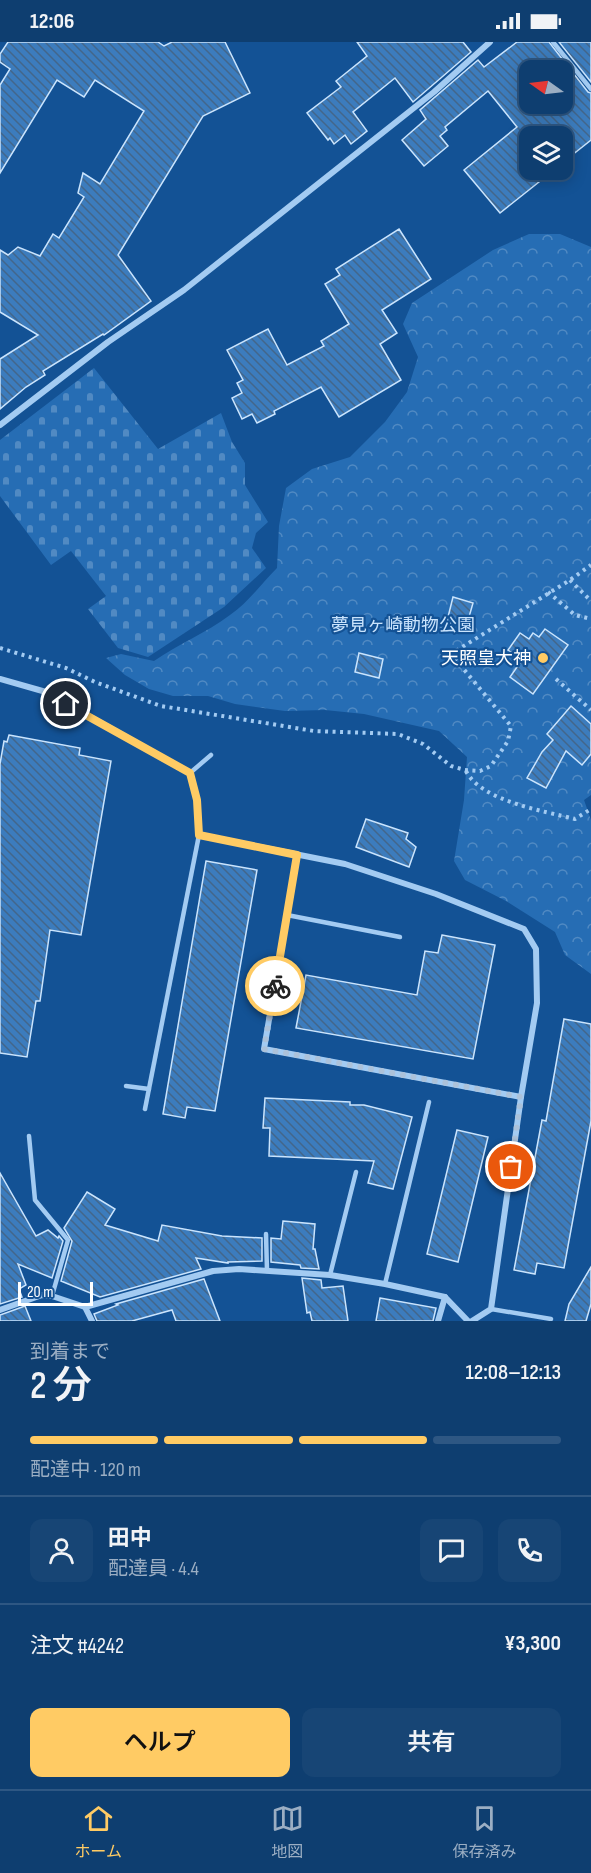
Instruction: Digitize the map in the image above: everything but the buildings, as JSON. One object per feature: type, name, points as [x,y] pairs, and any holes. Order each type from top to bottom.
[{"type":"street","points":[[0,425],[108,342],[184,290],[434,92],[490,42]]},
{"type":"street","points":[[0,679],[46,692],[190,773],[197,800],[199,835],[345,864],[436,894],[524,929],[536,949],[537,1003],[490,1309],[470,1321],[445,1297],[330,1275],[239,1269],[213,1271],[84,1307],[42,1295],[0,1310]]},
{"type":"street","points":[[297,855],[264,1049],[521,1097]]},
{"type":"street","points":[[438,1321],[445,1297]]},
{"type":"street","points":[[84,1307],[92,1321]]},
{"type":"lane","points":[[553,42],[591,90]]},
{"type":"lane","points":[[190,773],[211,755]]},
{"type":"lane","points":[[145,1109],[199,835]]},
{"type":"lane","points":[[287,915],[400,937]]},
{"type":"lane","points":[[126,1086],[150,1089]]},
{"type":"lane","points":[[386,1284],[429,1102]]},
{"type":"lane","points":[[29,1136],[35,1200],[68,1240],[52,1296]]},
{"type":"lane","points":[[330,1275],[356,1172]]},
{"type":"lane","points":[[266,1234],[267,1271]]},
{"type":"lane","points":[[490,1309],[551,1319]]},
{"type":"path","points":[[0,648],[66,668],[95,682],[161,706],[314,731],[398,734],[423,744],[451,766],[480,771],[491,766],[508,741],[511,726],[451,654],[591,565]]},
{"type":"path","points":[[570,580],[591,602]]},
{"type":"path","points":[[548,592],[575,615],[591,619]]},
{"type":"path","points":[[556,679],[591,710]]},
{"type":"path","points":[[465,770],[471,781],[509,802],[575,819],[591,809]]},
{"type":"green space","name":"夢見ヶ崎動物公園","points":[[529,234],[560,234],[591,247],[591,795],[584,800],[591,820],[591,974],[565,955],[555,932],[506,901],[465,880],[454,861],[464,800],[467,757],[439,731],[364,714],[325,710],[285,711],[235,704],[208,696],[173,696],[149,689],[125,675],[106,658],[121,654],[154,661],[221,621],[249,599],[277,568],[279,526],[286,488],[312,469],[350,457],[385,422],[407,392],[418,357],[403,324],[412,303],[493,250]]},
{"type":"green space","points":[[94,368],[158,449],[221,413],[232,442],[245,463],[245,485],[268,522],[256,533],[252,548],[266,568],[224,607],[148,657],[118,648],[88,609],[106,596],[71,551],[51,565],[0,496],[0,440]]},
{"type":"way so far","points":[[275,986],[264,1049],[521,1097],[511,1167]]},
{"type":"place","name":"天照皇大神","points":[[543,658]]},
{"type":"route","points":[[66,704],[190,773],[197,800],[199,835],[297,855],[275,986]]}]
